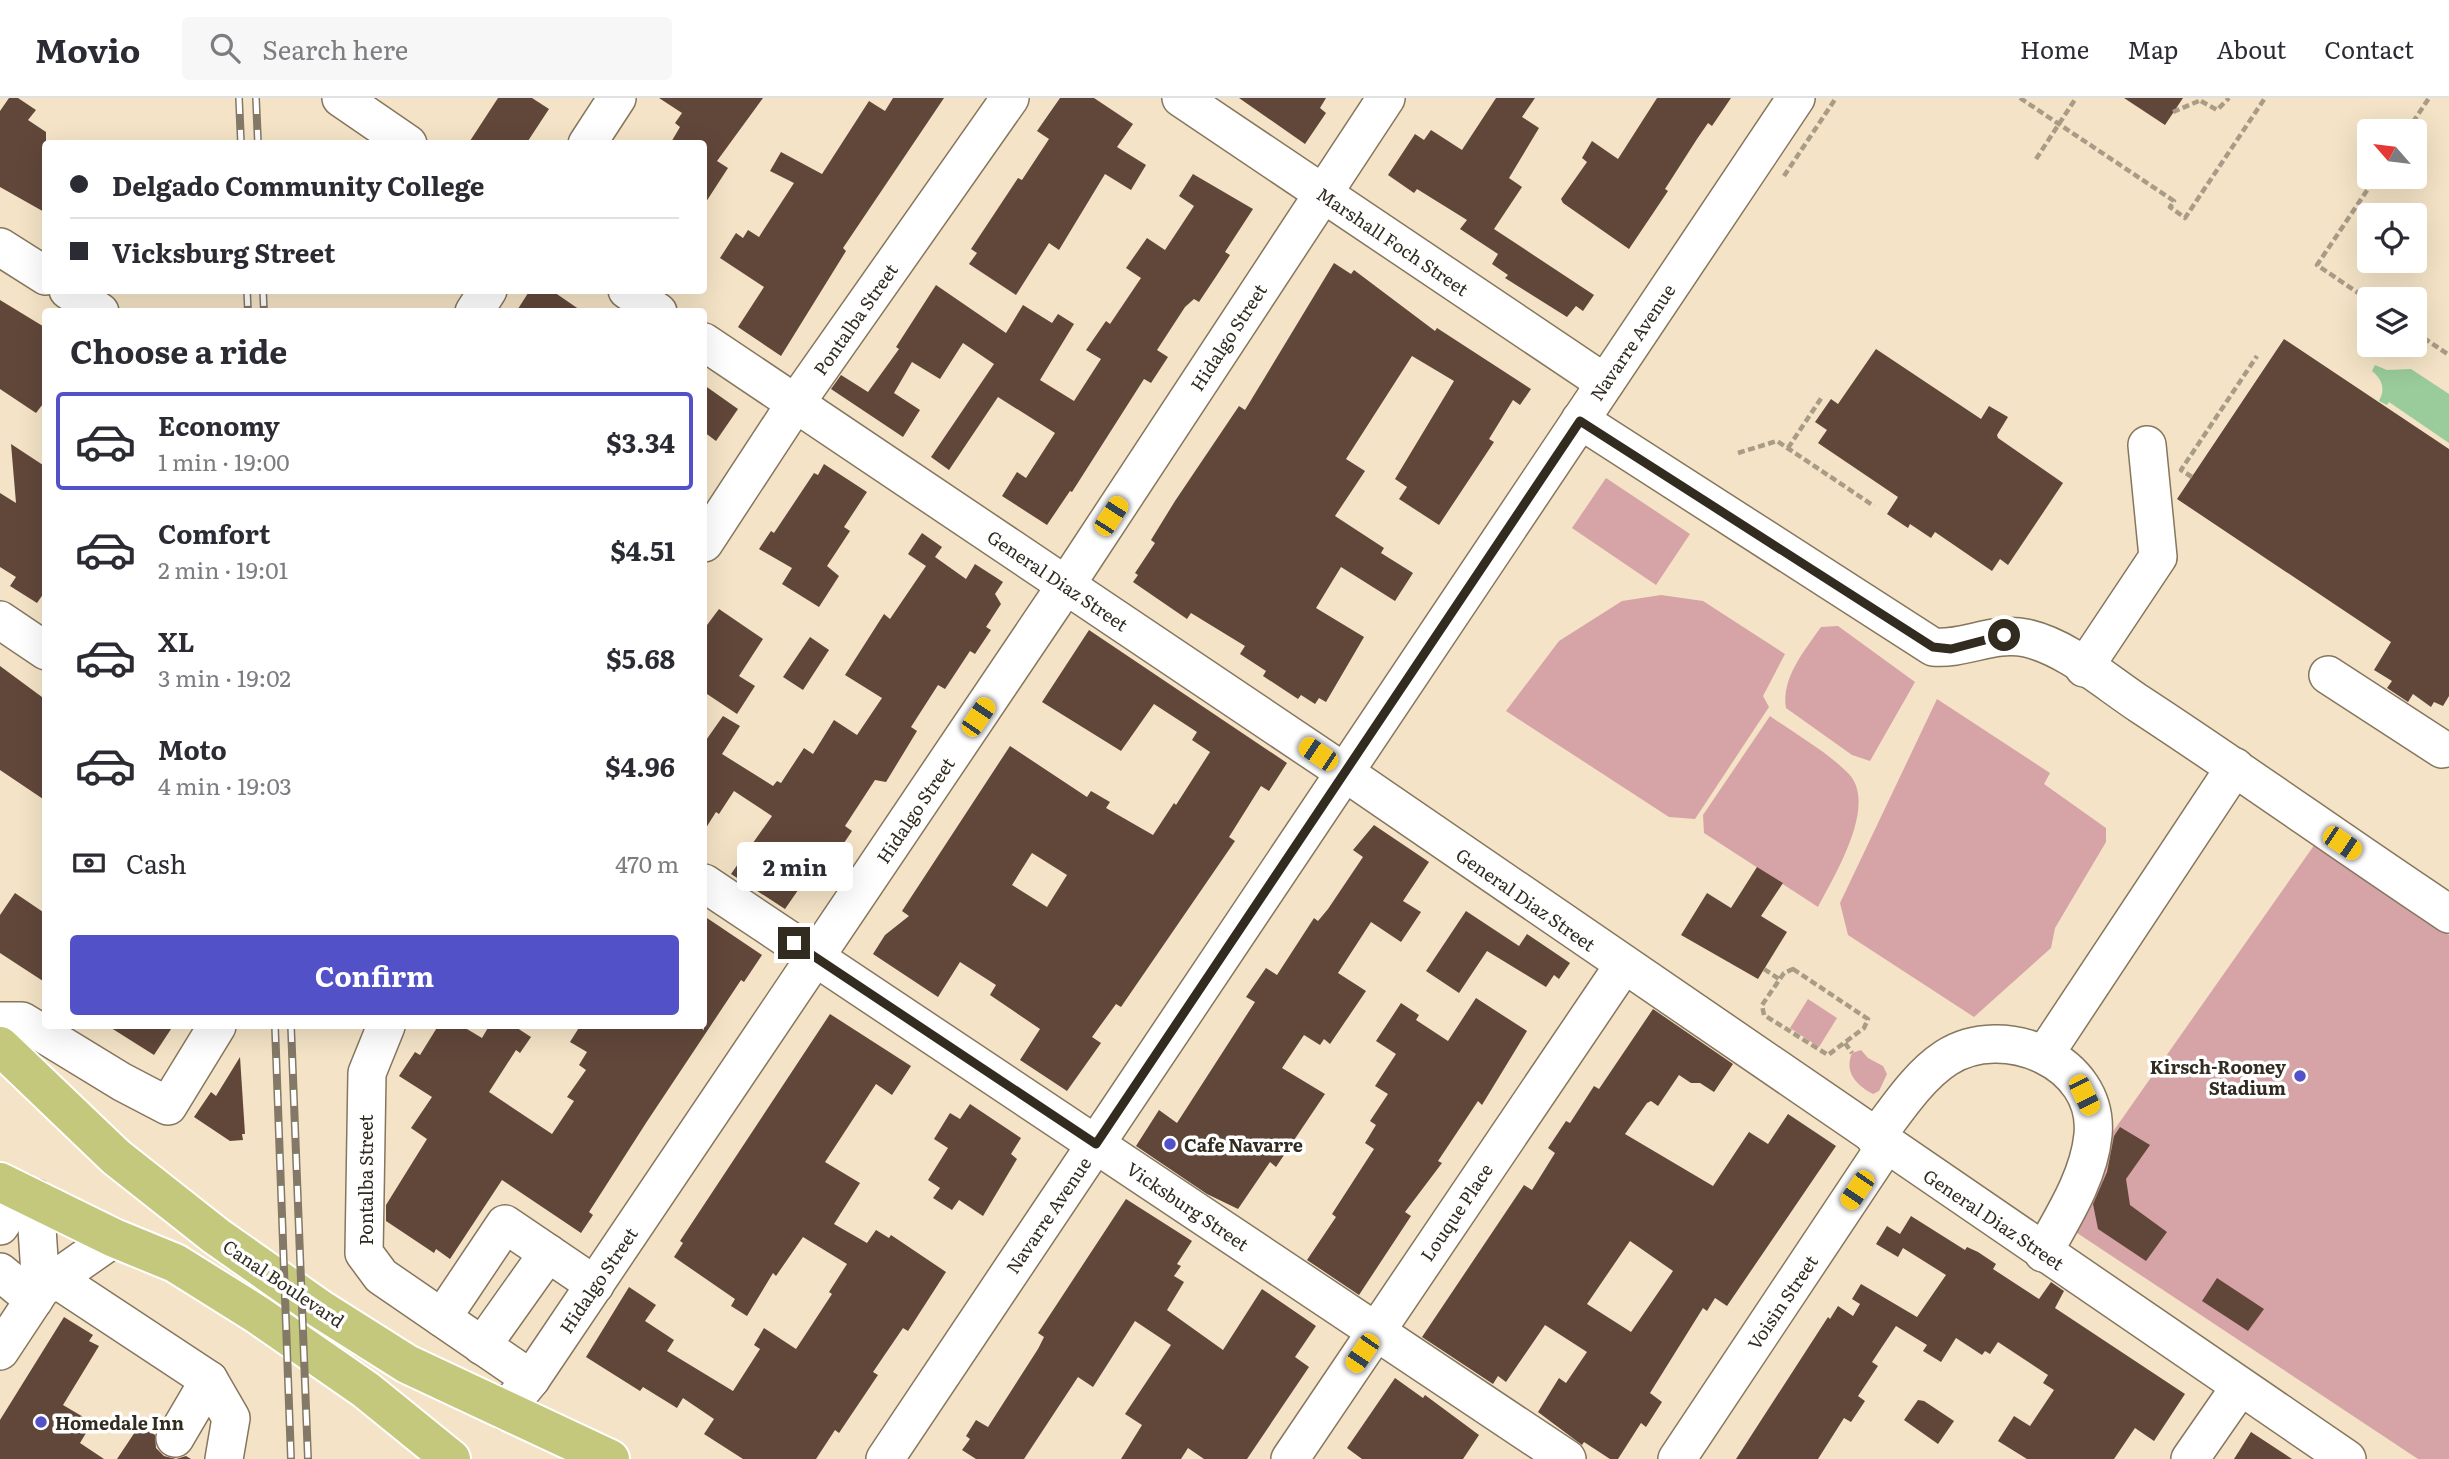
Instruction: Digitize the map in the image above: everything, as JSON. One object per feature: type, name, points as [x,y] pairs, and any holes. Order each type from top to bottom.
[{"type":"main road","name":"Canal Boulevard","points":[[0,1046],[116,1157],[216,1236],[320,1309],[407,1364],[610,1459]]},
{"type":"main road","points":[[19,1191],[114,1238],[175,1263],[258,1315],[366,1390],[451,1459]]},
{"type":"street","points":[[341,98],[402,140]]},
{"type":"street","points":[[590,140],[617,98]]},
{"type":"street","name":"Pontalba Street","points":[[707,538],[796,404],[1010,98]]},
{"type":"street","name":"Marshall Foch Street","points":[[1181,98],[1605,383]]},
{"type":"street","name":"Hidalgo Street","points":[[505,1411],[531,1380],[816,958],[1066,585],[1386,98]]},
{"type":"street","name":"Navarre Avenue","points":[[885,1459],[1796,98]]},
{"type":"street","points":[[0,247],[42,273]]},
{"type":"street","points":[[74,294],[94,308]]},
{"type":"street","points":[[633,294],[652,308]]},
{"type":"street","name":"General Diaz Street","points":[[707,344],[1344,772],[2347,1459]]},
{"type":"street","points":[[1580,421],[1933,647],[1951,649],[2004,635],[2048,644],[2235,766],[2449,914]]},
{"type":"street","points":[[2084,668],[2158,557],[2147,445]]},
{"type":"street","points":[[0,620],[42,648]]},
{"type":"street","points":[[2328,675],[2442,749]]},
{"type":"street","points":[[2043,1253],[2084,1170],[2093,1135],[2091,1110],[2077,1080],[2045,1054],[2235,766]]},
{"type":"street","name":"Vicksburg Street","points":[[707,885],[1567,1459]]},
{"type":"street","name":"Louque Place","points":[[1290,1459],[1623,965]]},
{"type":"street","points":[[0,1021],[22,1021],[122,1082],[168,1106],[215,1029]]},
{"type":"street","name":"Pontalba Street","points":[[385,1029],[367,1073],[364,1253],[381,1276],[531,1380]]},
{"type":"street","name":"Voisin Street","points":[[1677,1459],[1923,1077],[1947,1057],[1973,1048],[2007,1044],[2045,1054]]},
{"type":"street","points":[[0,1226],[19,1191]]},
{"type":"street","points":[[19,1191],[44,1289]]},
{"type":"street","points":[[442,1318],[505,1224],[595,1285]]},
{"type":"street","points":[[0,1351],[44,1289],[114,1238]]},
{"type":"street","points":[[482,1346],[548,1253]]},
{"type":"street","points":[[0,1272],[44,1289],[209,1380],[231,1418],[224,1459]]},
{"type":"street","points":[[175,1438],[209,1380]]},
{"type":"street","points":[[2190,1459],[2240,1387]]},
{"type":"path","points":[[2020,98],[2174,201],[2169,208],[2185,218],[2265,98]]},
{"type":"path","points":[[2036,159],[2076,98]]},
{"type":"path","points":[[2174,112],[2201,99],[2217,110],[2229,98]]},
{"type":"path","points":[[2415,119],[2430,98]]},
{"type":"path","points":[[2357,292],[2317,265],[2368,189]]},
{"type":"path","points":[[2427,340],[2449,355]]},
{"type":"path","points":[[2192,477],[2181,470],[2258,356]]},
{"type":"path","points":[[1788,449],[1822,397]]},
{"type":"path","points":[[1738,453],[1777,441],[1874,506]]},
{"type":"path","points":[[1765,969],[1779,979]]},
{"type":"path","points":[[1788,970],[1793,970],[1867,1019],[1864,1028],[1828,1055],[1764,1015],[1762,1005],[1779,979],[1788,970]]},
{"type":"path","points":[[1845,1043],[1852,1053]]},
{"type":"shaded area","points":[[2375,365],[2387,370],[2411,369],[2449,394],[2449,443],[2389,402],[2387,405],[2379,401],[2382,388],[2378,377],[2372,371]]},
{"type":"shaded area","points":[[1606,478],[1690,534],[1656,585],[1572,528]]},
{"type":"shaded area","points":[[1661,595],[1703,601],[1785,654],[1763,696],[1769,707],[1695,819],[1669,817],[1506,711],[1559,641],[1622,601]]},
{"type":"shaded area","points":[[1838,626],[1915,682],[1870,761],[1852,755],[1786,708],[1787,686],[1802,655],[1821,627]]},
{"type":"shaded area","points":[[1937,699],[2050,773],[2044,784],[2106,828],[2106,842],[2055,928],[2051,948],[1974,1017],[1848,935],[1840,903]]},
{"type":"shaded area","points":[[1770,716],[1830,757],[1848,773],[1856,786],[1859,803],[1851,840],[1818,907],[1704,833],[1703,815]]},
{"type":"shaded area","name":"Kirsch-Rooney Stadium","points":[[2315,844],[2449,935],[2449,1459],[2418,1459],[2053,1217]]},
{"type":"shaded area","points":[[1808,999],[1837,1018],[1819,1047],[1790,1028]]},
{"type":"shaded area","points":[[1861,1050],[1868,1058],[1883,1066],[1887,1074],[1879,1091],[1873,1094],[1857,1082],[1851,1072],[1852,1053]]},
{"type":"building","points":[[9,98],[18,98],[36,110],[28,120],[46,132],[46,140],[42,140],[42,211],[0,187],[0,111]]},
{"type":"building","points":[[498,98],[532,98],[549,109],[529,140],[471,140]]},
{"type":"building","points":[[659,98],[763,98],[717,161],[728,168],[707,200],[707,140],[672,140],[680,127],[675,123],[682,113]]},
{"type":"building","points":[[893,98],[944,98],[843,248],[846,251],[781,356],[738,327],[764,287],[720,258],[736,233],[743,238],[748,230],[759,237],[794,183],[770,171],[781,152],[822,174],[869,101],[885,111]]},
{"type":"building","points":[[1060,98],[1094,98],[1133,124],[1117,147],[1146,165],[1131,190],[1105,174],[1059,250],[1049,243],[1016,295],[969,264],[977,253],[971,249],[1018,178],[1022,180],[1049,139],[1037,131]]},
{"type":"building","points":[[1239,98],[1326,98],[1320,108],[1326,113],[1305,144]]},
{"type":"building","points":[[1496,98],[1535,98],[1522,117],[1539,128],[1509,178],[1522,187],[1494,229],[1594,295],[1583,311],[1576,306],[1567,317],[1505,278],[1508,275],[1492,264],[1498,254],[1460,229],[1467,220],[1417,189],[1414,193],[1388,175],[1415,134],[1424,140],[1431,130],[1462,150]]},
{"type":"building","points":[[1657,98],[1731,98],[1712,126],[1708,123],[1697,139],[1665,189],[1668,191],[1629,249],[1561,199],[1587,162],[1582,158],[1592,141],[1618,159]]},
{"type":"building","points":[[2124,98],[2183,98],[2165,125]]},
{"type":"building","points":[[1193,174],[1253,209],[1225,252],[1230,255],[1199,302],[1194,299],[1185,307],[1157,350],[1168,357],[1151,383],[1144,379],[1072,492],[1070,491],[1047,525],[1002,496],[1017,472],[1026,478],[1055,433],[998,397],[949,470],[931,457],[994,364],[963,343],[940,379],[912,362],[894,393],[920,410],[903,437],[831,389],[841,375],[868,392],[899,349],[896,347],[936,285],[1006,333],[1023,305],[1052,323],[1058,314],[1074,324],[1040,380],[1074,401],[1101,359],[1086,350],[1106,321],[1110,324],[1141,278],[1126,268],[1147,238],[1165,250],[1194,206],[1179,196]]},
{"type":"building","points":[[1334,263],[1351,274],[1354,270],[1435,331],[1437,328],[1531,389],[1520,405],[1513,400],[1489,439],[1494,442],[1439,525],[1399,499],[1407,487],[1395,479],[1454,381],[1412,356],[1346,459],[1365,471],[1335,516],[1384,548],[1381,553],[1413,573],[1395,601],[1341,567],[1316,608],[1364,637],[1326,702],[1319,698],[1315,704],[1301,695],[1298,699],[1263,676],[1266,671],[1240,654],[1245,646],[1191,613],[1187,619],[1133,582],[1138,575],[1135,573],[1155,543],[1151,540],[1175,501],[1239,406],[1245,410]]},
{"type":"building","points":[[527,294],[557,294],[577,308],[519,308]]},
{"type":"building","points":[[0,300],[42,326],[42,405],[36,413],[0,389]]},
{"type":"building","points":[[2284,339],[2449,449],[2449,696],[2443,706],[2434,702],[2431,707],[2413,694],[2408,702],[2387,688],[2392,681],[2374,670],[2391,642],[2177,499]]},
{"type":"building","points":[[1876,349],[1981,419],[1989,406],[2008,417],[1997,435],[1998,438],[2063,483],[2008,565],[2000,559],[1992,571],[1935,532],[1931,538],[1910,524],[1908,528],[1887,514],[1898,497],[1818,443],[1827,430],[1815,422],[1831,399],[1838,404]]},
{"type":"building","points":[[707,387],[738,409],[716,441],[707,434]]},
{"type":"building","points":[[11,444],[42,464],[42,596],[37,603],[10,586],[16,577],[0,567],[0,493],[16,503]]},
{"type":"building","points":[[824,464],[867,492],[844,527],[850,531],[827,566],[839,576],[819,607],[782,584],[792,568],[759,549],[771,531],[774,533],[814,473],[818,475]]},
{"type":"building","points":[[922,533],[942,547],[935,557],[966,579],[975,564],[1003,582],[995,594],[1001,604],[986,627],[991,630],[975,654],[970,651],[945,689],[938,685],[911,727],[917,731],[886,782],[875,780],[845,826],[852,831],[834,858],[832,856],[810,887],[803,883],[785,909],[731,874],[772,816],[734,791],[707,826],[707,739],[723,716],[740,726],[722,754],[773,786],[777,781],[781,783],[804,748],[813,754],[834,720],[857,735],[882,698],[845,675],[884,614],[890,619],[926,566],[908,554]]},
{"type":"building","points":[[719,609],[763,639],[739,676],[755,686],[737,714],[707,694],[707,625]]},
{"type":"building","points":[[1089,630],[1287,763],[1269,791],[1261,786],[1229,837],[1235,841],[1121,1007],[1116,1004],[1092,1037],[1101,1043],[1067,1091],[1020,1060],[1040,1029],[990,995],[996,985],[960,962],[938,997],[873,954],[885,935],[909,916],[902,911],[1010,746],[1087,797],[1091,791],[1110,802],[1106,808],[1153,835],[1210,752],[1192,740],[1197,732],[1154,704],[1121,751],[1042,702]],"holes":[[[1032,853],[1067,875],[1047,907],[1012,885]]]},
{"type":"building","points":[[810,637],[829,650],[803,690],[783,677]]},
{"type":"building","points":[[0,666],[42,697],[42,798],[0,770]]},
{"type":"building","points":[[1374,825],[1429,862],[1403,901],[1421,912],[1401,942],[1371,922],[1338,973],[1366,991],[1330,1044],[1324,1039],[1320,1045],[1304,1035],[1282,1068],[1325,1094],[1276,1167],[1270,1162],[1238,1209],[1207,1194],[1136,1146],[1159,1110],[1177,1123],[1255,1002],[1246,997],[1266,968],[1277,975],[1314,918],[1318,921],[1328,909],[1363,857],[1353,850]]},
{"type":"building","points":[[1757,867],[1783,883],[1761,916],[1787,932],[1758,979],[1681,935],[1707,893],[1731,908]]},
{"type":"building","points":[[15,893],[42,911],[42,980],[0,953],[0,915]]},
{"type":"building","points":[[1466,911],[1519,946],[1527,934],[1570,963],[1559,979],[1554,975],[1546,987],[1487,951],[1459,993],[1426,971]]},
{"type":"building","points":[[707,918],[762,955],[744,982],[741,980],[646,1123],[589,1212],[593,1215],[581,1233],[502,1180],[450,1259],[436,1249],[434,1253],[386,1221],[386,1205],[427,1139],[411,1128],[432,1097],[399,1076],[415,1052],[420,1055],[436,1029],[467,1029],[482,1038],[487,1029],[519,1029],[531,1037],[520,1053],[516,1050],[489,1092],[552,1134],[574,1101],[567,1097],[586,1070],[579,1065],[587,1052],[570,1042],[578,1029],[707,1029]]},
{"type":"building","points":[[1476,998],[1527,1031],[1482,1105],[1478,1101],[1438,1161],[1442,1163],[1405,1212],[1411,1216],[1359,1295],[1307,1260],[1336,1217],[1332,1214],[1374,1149],[1365,1143],[1376,1125],[1370,1121],[1388,1094],[1375,1086],[1396,1054],[1376,1041],[1401,1003],[1419,1015],[1416,1020],[1448,1041]]},
{"type":"building","points":[[1653,1009],[1733,1064],[1714,1092],[1679,1075],[1658,1106],[1651,1101],[1647,1103],[1625,1134],[1713,1186],[1749,1132],[1768,1144],[1788,1114],[1836,1146],[1727,1306],[1715,1298],[1707,1311],[1703,1308],[1650,1393],[1662,1402],[1646,1427],[1641,1423],[1618,1459],[1610,1459],[1584,1442],[1582,1445],[1538,1412],[1559,1378],[1566,1383],[1587,1352],[1545,1325],[1506,1382],[1498,1376],[1493,1384],[1422,1337],[1524,1185],[1532,1190],[1555,1153],[1548,1148],[1566,1121],[1570,1123],[1594,1086],[1599,1089]],"holes":[[[1630,1241],[1673,1271],[1631,1332],[1587,1304]]]},
{"type":"building","points":[[830,1014],[911,1066],[892,1095],[876,1084],[825,1162],[860,1183],[834,1224],[867,1243],[876,1230],[889,1238],[891,1235],[946,1272],[908,1331],[903,1328],[873,1372],[878,1375],[839,1433],[835,1430],[816,1459],[743,1459],[704,1434],[714,1419],[683,1398],[677,1408],[643,1387],[640,1391],[586,1357],[629,1287],[656,1305],[645,1321],[674,1340],[667,1351],[733,1391],[760,1349],[754,1345],[764,1328],[796,1349],[832,1294],[829,1292],[847,1264],[803,1237],[776,1276],[773,1273],[747,1316],[731,1306],[735,1299],[674,1257],[683,1243],[680,1241]]},
{"type":"building","points":[[113,1029],[171,1029],[154,1055]]},
{"type":"building","points":[[240,1057],[245,1134],[242,1134],[243,1140],[230,1141],[194,1117],[211,1092],[216,1096]]},
{"type":"building","points":[[970,1104],[1021,1138],[1011,1154],[1017,1159],[983,1216],[959,1200],[952,1210],[933,1198],[940,1188],[928,1180],[948,1148],[934,1139],[950,1113],[960,1119]]},
{"type":"building","points":[[2120,1127],[2150,1145],[2126,1179],[2130,1205],[2167,1232],[2146,1261],[2098,1229],[2093,1204],[2107,1172],[2114,1136]]},
{"type":"building","points":[[1126,1199],[1192,1241],[1177,1264],[1181,1266],[1174,1276],[1184,1282],[1167,1310],[1223,1350],[1262,1289],[1316,1326],[1295,1357],[1309,1367],[1247,1459],[1204,1459],[1188,1448],[1181,1459],[1121,1459],[1142,1425],[1125,1414],[1171,1345],[1135,1321],[1093,1387],[1078,1377],[1024,1459],[976,1459],[962,1450],[970,1439],[966,1436],[976,1420],[988,1427],[1038,1349],[1044,1337],[1038,1333]]},
{"type":"building","points":[[1911,1216],[1965,1250],[1967,1247],[1978,1252],[1996,1264],[1993,1269],[2039,1299],[2051,1282],[2064,1291],[2055,1308],[2185,1394],[2154,1441],[2135,1428],[2114,1459],[2027,1459],[1998,1441],[2014,1416],[2030,1426],[2054,1390],[2043,1383],[2048,1375],[1998,1342],[1990,1354],[1985,1351],[1982,1355],[1956,1338],[1941,1362],[1923,1351],[1927,1345],[1896,1326],[1872,1362],[1878,1366],[1858,1396],[1865,1401],[1851,1422],[1844,1418],[1818,1459],[1736,1459],[1828,1317],[1830,1319],[1838,1306],[1853,1316],[1860,1304],[1852,1299],[1861,1284],[1917,1317],[1946,1275],[1903,1248],[1898,1257],[1876,1244],[1887,1226],[1900,1234]]},
{"type":"building","points":[[2217,1278],[2264,1309],[2248,1331],[2202,1301]]},
{"type":"building","points":[[64,1317],[93,1335],[89,1341],[99,1346],[63,1405],[85,1418],[78,1428],[86,1433],[80,1443],[104,1459],[0,1459],[0,1420]]},
{"type":"building","points":[[1395,1378],[1423,1398],[1425,1395],[1479,1435],[1463,1459],[1362,1459],[1347,1448]]},
{"type":"building","points":[[1918,1400],[1924,1401],[1954,1421],[1938,1444],[1904,1420]]},
{"type":"building","points":[[145,1428],[155,1435],[156,1448],[164,1456],[176,1459],[117,1459],[137,1429],[142,1433]]},
{"type":"building","points":[[2251,1432],[2292,1459],[2234,1459]]},
{"type":"railway","points":[[239,98],[241,140]]},
{"type":"railway","points":[[256,98],[258,140]]},
{"type":"railway","points":[[247,294],[248,308]]},
{"type":"railway","points":[[263,294],[264,308]]},
{"type":"railway","points":[[275,1029],[291,1459]]},
{"type":"railway","points":[[291,1029],[308,1459]]},
{"type":"place","name":"Kirsch-Rooney Stadium","points":[[2300,1076]]},
{"type":"place","name":"Cafe Navarre","points":[[1170,1144]]},
{"type":"place","name":"Homedale Inn","points":[[41,1422]]},
{"type":"route","points":[[794,943],[1096,1144],[1580,421],[1933,647],[1951,649],[2004,635]]}]
